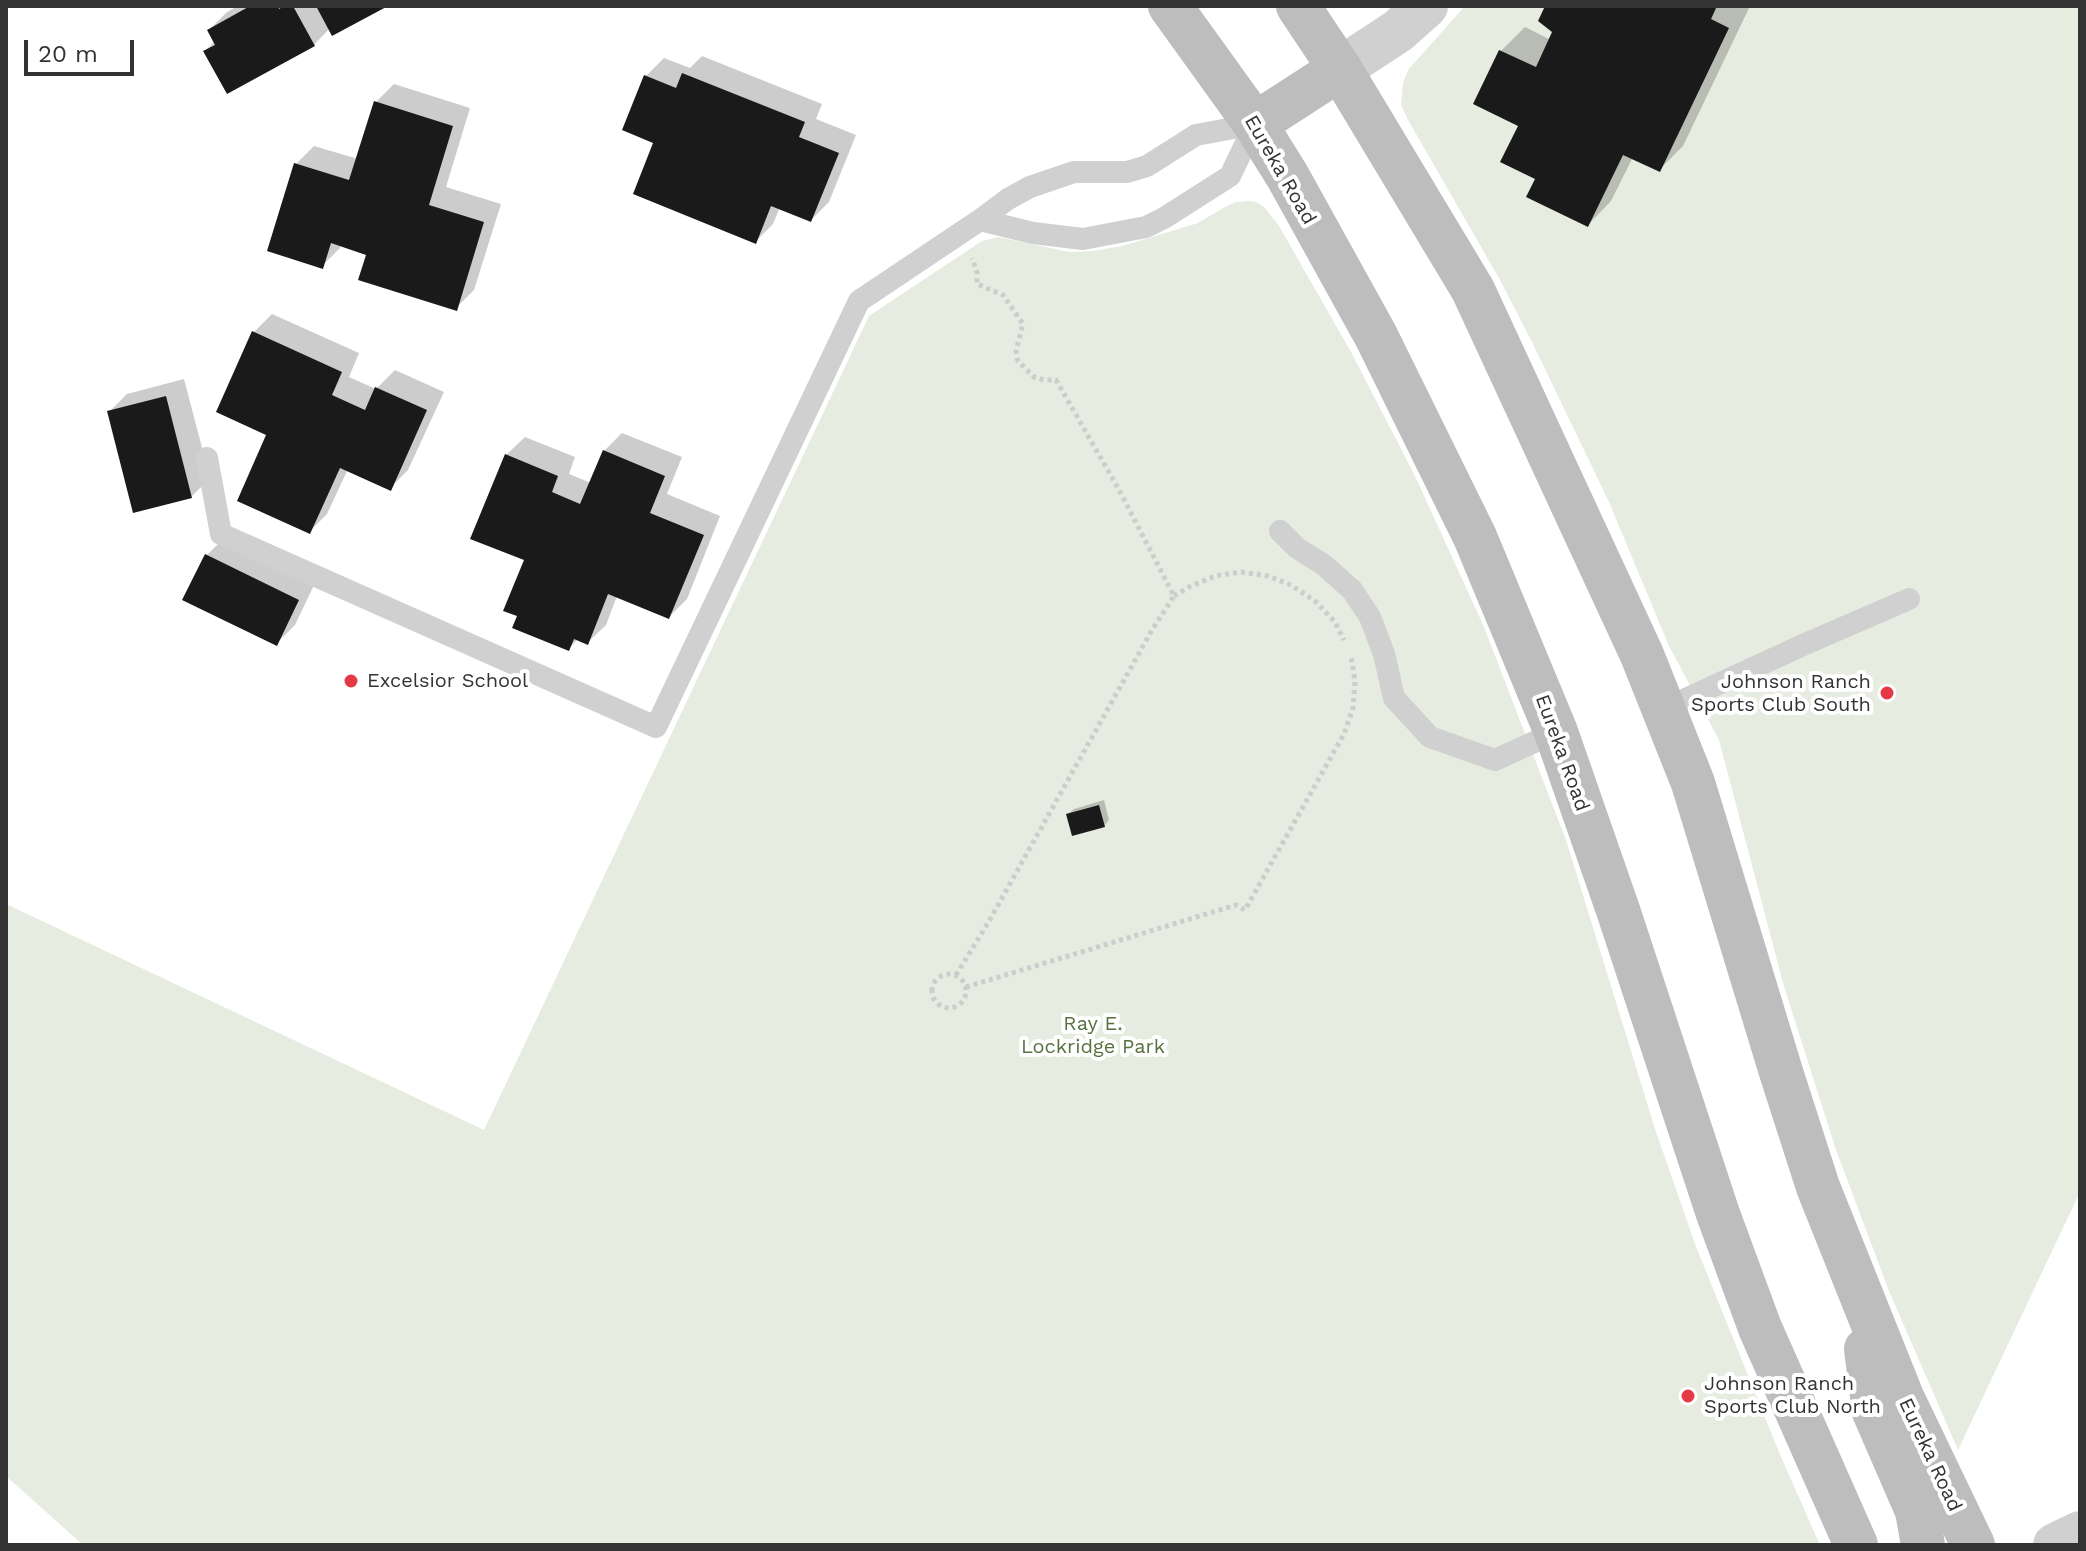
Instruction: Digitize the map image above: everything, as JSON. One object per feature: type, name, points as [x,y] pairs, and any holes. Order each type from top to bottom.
[{"type":"main road","name":"Eureka Road","points":[[1170,6],[1255,124],[1288,177],[1376,336],[1481,550],[1556,732],[1718,1214],[1760,1328],[1856,1545]]},
{"type":"main road","name":"Eureka Road","points":[[1298,6],[1340,69],[1473,290],[1642,655],[1693,783],[1818,1187],[1913,1421],[1973,1545]]},
{"type":"main road","points":[[1255,124],[1340,69]]},
{"type":"main road","points":[[1857,1286],[1874,1412],[1917,1511],[1923,1545]]},
{"type":"street","points":[[1340,69],[1398,31],[1426,6]]},
{"type":"street","points":[[2055,1545],[2080,1533]]},
{"type":"lane","points":[[207,458],[221,534],[656,727],[859,301],[1008,199],[1049,180],[1074,172],[1127,172],[1147,166],[1196,135],[1255,124]]},
{"type":"lane","points":[[980,220],[1033,233],[1083,239],[1146,227],[1230,176],[1255,124]]},
{"type":"lane","points":[[1280,531],[1352,590],[1370,617],[1384,654],[1394,698],[1430,737],[1495,760],[1556,732]]},
{"type":"lane","points":[[1664,709],[1909,599]]},
{"type":"path","points":[[969,250],[977,272],[977,284],[1003,295],[1023,324],[1016,351],[1018,361],[1034,377],[1056,380],[1093,442],[1174,596]]},
{"type":"path","points":[[956,975],[1174,596],[1215,576],[1241,572],[1268,576],[1291,585],[1315,601],[1335,622],[1350,651],[1355,681],[1353,708],[1333,756],[1245,910],[1236,905],[966,987]]},
{"type":"path","points":[[945,975],[956,975],[966,987],[964,999],[955,1007],[944,1007],[935,1000],[933,990],[936,980],[945,975]]},
{"type":"green space","name":"Johnson Ranch Sports Club South","points":[[1465,6],[2080,6],[2080,1192],[1958,1450],[1889,1291],[1835,1147],[1783,983],[1719,740],[1669,646],[1609,502],[1532,342],[1401,105],[1408,70]]},
{"type":"green space","name":"Ray E. Lockridge Park","points":[[1248,201],[1264,207],[1279,226],[1351,352],[1415,476],[1484,627],[1566,840],[1655,1129],[1695,1244],[1820,1545],[83,1545],[6,1476],[6,904],[484,1130],[869,316],[982,241],[998,237],[1069,252],[1093,251],[1122,246],[1198,223],[1236,202]]},
{"type":"building","points":[[250,6],[278,6],[279,9],[293,6],[315,46],[227,94],[203,51],[215,45],[207,30]]},
{"type":"building","points":[[316,6],[388,6],[332,36]]},
{"type":"building","points":[[1545,6],[1717,6],[1711,19],[1729,28],[1660,172],[1623,155],[1588,227],[1526,197],[1535,179],[1500,162],[1518,126],[1473,104],[1499,50],[1536,67],[1552,32],[1538,21]]},
{"type":"building","points":[[682,73],[805,122],[799,137],[839,153],[811,222],[771,206],[756,244],[633,194],[653,143],[622,130],[644,75],[676,88]]},
{"type":"building","points":[[374,101],[453,126],[429,205],[484,222],[457,311],[358,280],[366,255],[331,243],[323,269],[267,251],[294,163],[349,180]]},
{"type":"building","points":[[252,331],[342,372],[332,395],[365,410],[375,387],[427,410],[391,491],[340,468],[310,534],[237,501],[266,435],[216,412]]},
{"type":"building","points":[[166,396],[192,498],[133,513],[107,411]]},
{"type":"building","points":[[603,450],[665,476],[650,513],[704,535],[669,619],[608,594],[588,645],[574,639],[569,651],[512,628],[517,616],[503,611],[524,560],[470,539],[505,454],[558,476],[552,492],[580,504]]},
{"type":"building","points":[[205,554],[299,600],[277,646],[182,600]]},
{"type":"building","points":[[1099,805],[1105,827],[1072,836],[1066,814]]},
{"type":"place","name":"Excelsior School","points":[[351,681]]},
{"type":"place","name":"Johnson Ranch Sports Club South","points":[[1887,693]]},
{"type":"place","name":"Johnson Ranch Sports Club North","points":[[1688,1396]]}]
